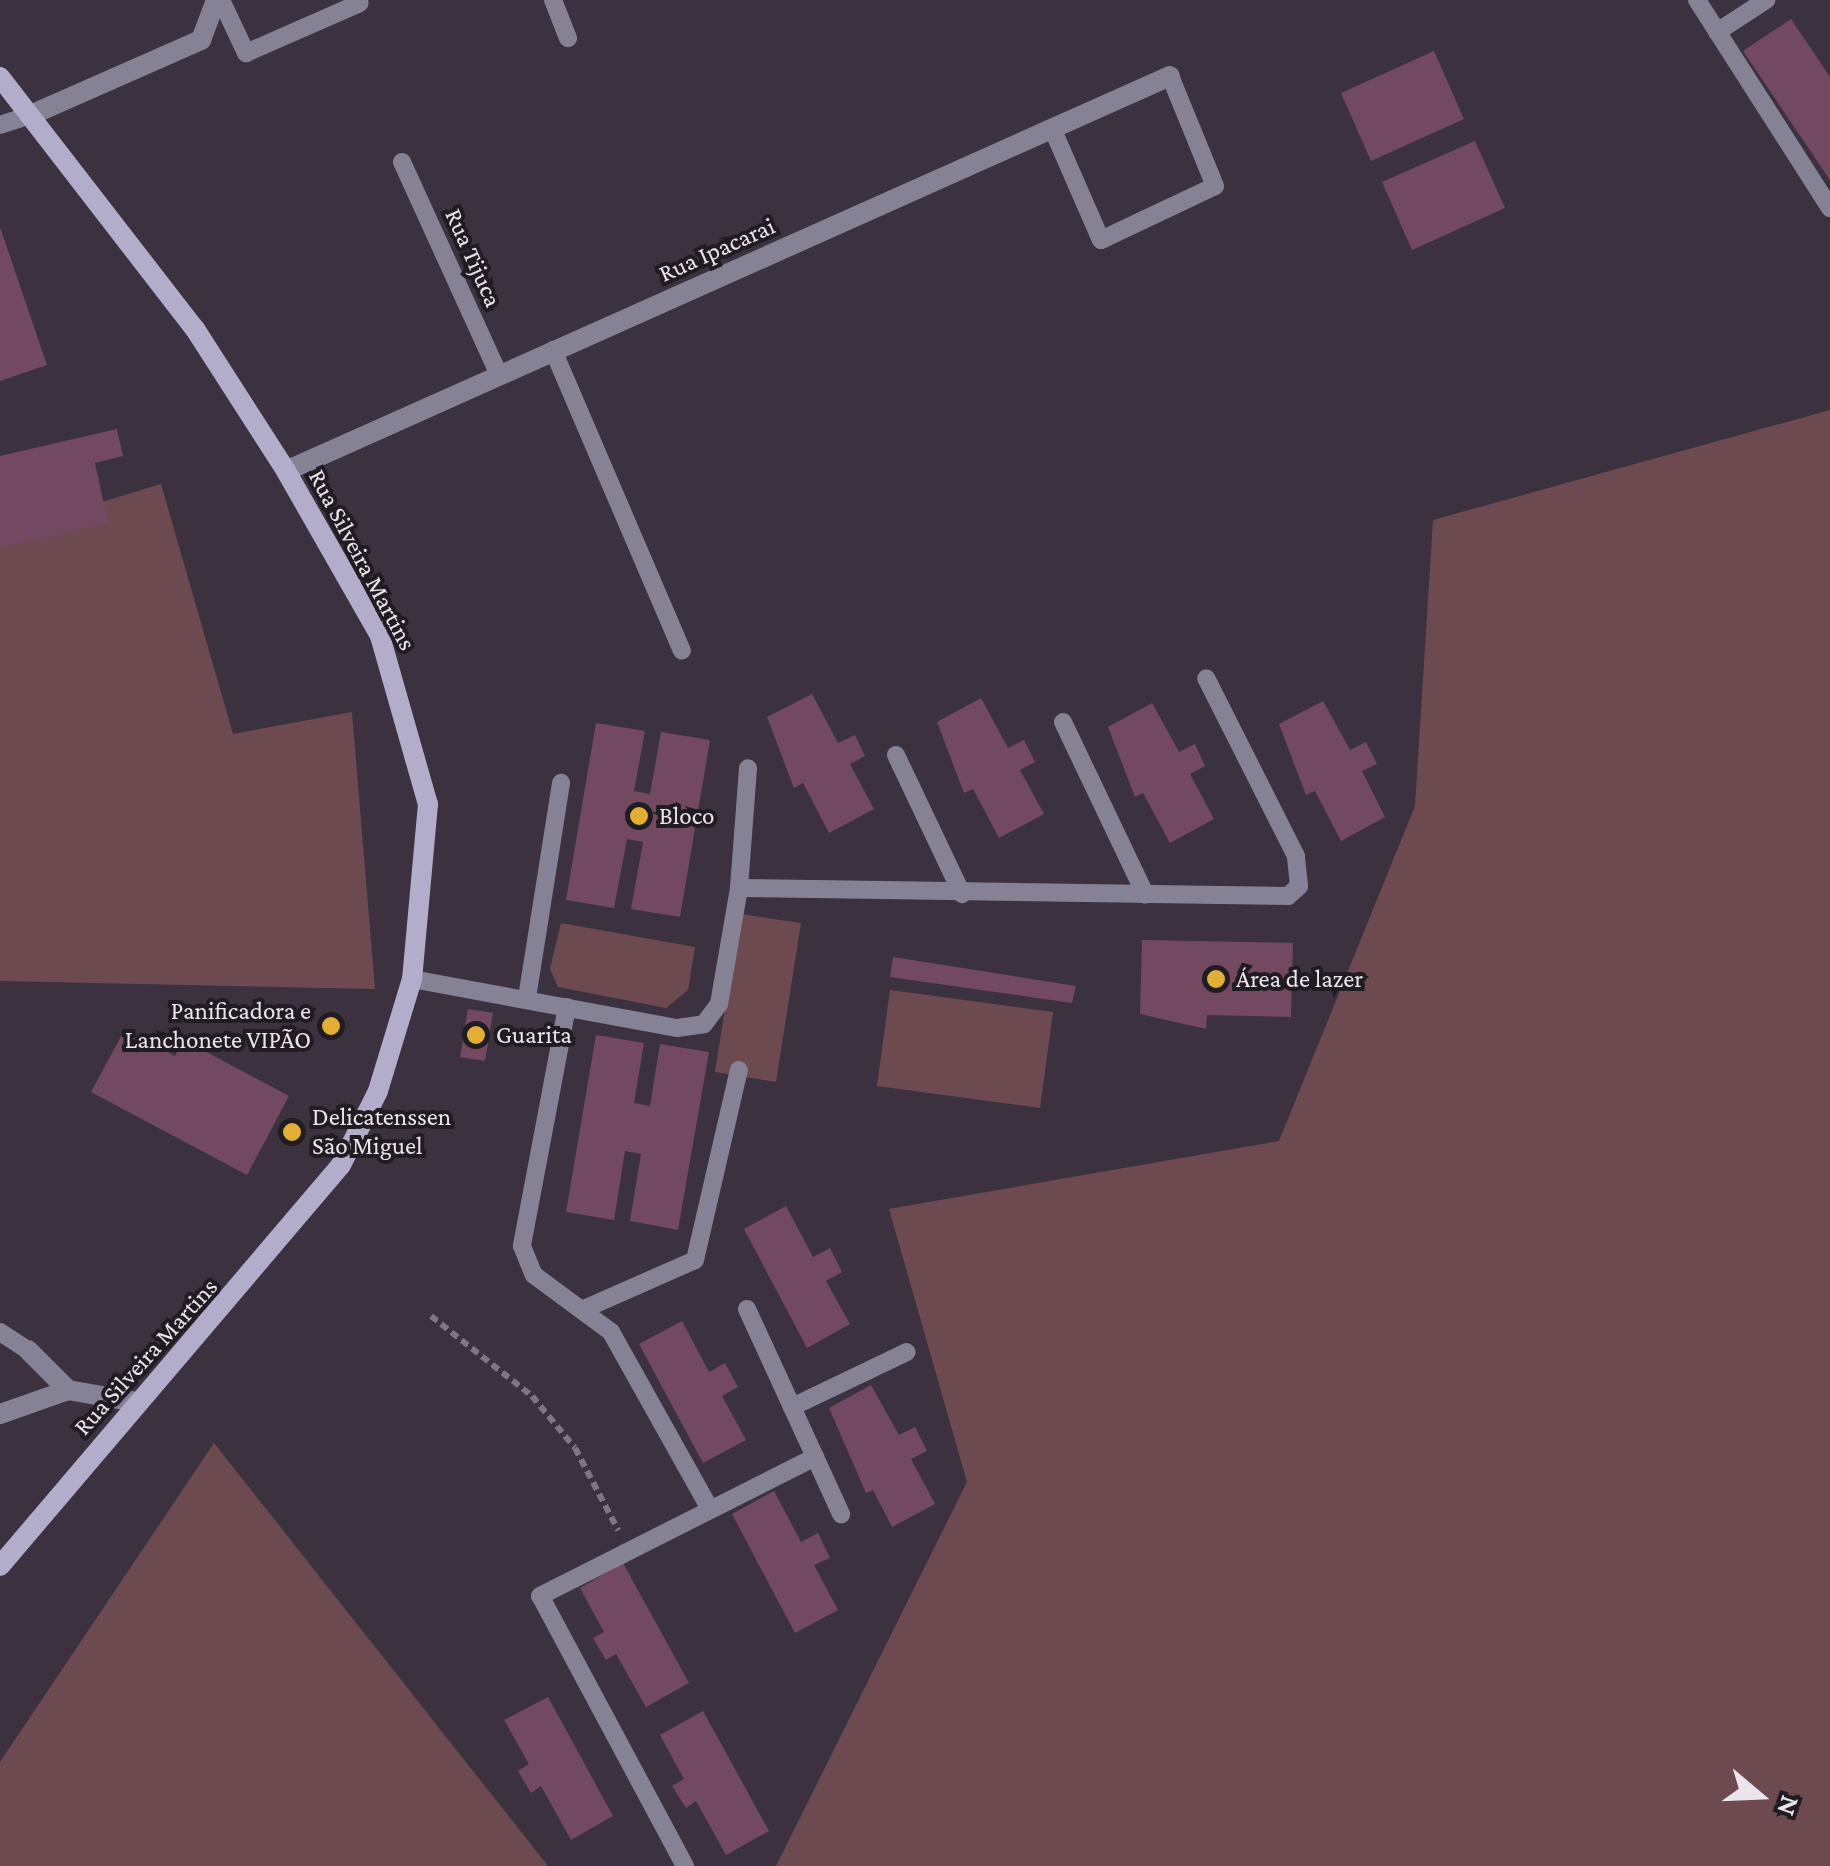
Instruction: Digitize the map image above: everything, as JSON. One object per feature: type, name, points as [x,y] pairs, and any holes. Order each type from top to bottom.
[{"type":"main road","name":"Rua Silveira Martins","points":[[0,77],[195,329],[286,470],[380,636],[412,723],[428,804],[412,979],[378,1091],[341,1165],[0,1566]]},
{"type":"street","points":[[32,114],[201,40],[219,0]]},
{"type":"street","name":"Rua Ipacarai","points":[[286,470],[1170,76]]},
{"type":"street","points":[[28,1350],[68,1390]]},
{"type":"street","points":[[0,1414],[68,1390],[136,1402]]},
{"type":"lane","points":[[219,0],[246,52],[360,3]]},
{"type":"lane","points":[[553,0],[568,38]]},
{"type":"lane","points":[[1696,0],[1830,208]]},
{"type":"lane","points":[[1717,32],[1766,0]]},
{"type":"lane","points":[[1052,128],[1101,240],[1215,186],[1170,76]]},
{"type":"lane","points":[[0,125],[32,114]]},
{"type":"lane","name":"Rua Tijuca","points":[[402,162],[498,375]]},
{"type":"lane","points":[[553,350],[682,651]]},
{"type":"lane","points":[[739,888],[1145,894],[1267,900],[1299,886],[1296,856],[1206,678]]},
{"type":"lane","points":[[1063,722],[1145,894]]},
{"type":"lane","points":[[896,755],[962,894]]},
{"type":"lane","points":[[412,979],[677,1028],[704,1024],[719,1004],[739,888],[748,768]]},
{"type":"lane","points":[[527,998],[561,783]]},
{"type":"lane","points":[[567,1007],[522,1246],[534,1275],[584,1309],[636,1368],[710,1509]]},
{"type":"lane","points":[[584,1309],[695,1260],[739,1070]]},
{"type":"lane","points":[[747,1309],[841,1514]]},
{"type":"lane","points":[[0,1332],[28,1350]]},
{"type":"lane","points":[[792,1406],[907,1352]]},
{"type":"lane","points":[[685,1866],[540,1596],[815,1457]]},
{"type":"path","points":[[431,1316],[532,1396],[574,1448],[629,1551]]},
{"type":"shaded area","points":[[1830,410],[1830,1866],[776,1866],[967,1482],[889,1209],[1279,1141],[1415,806],[1433,520]]},
{"type":"shaded area","points":[[161,484],[233,734],[352,712],[375,989],[0,981],[0,533]]},
{"type":"shaded area","points":[[740,914],[801,923],[776,1082],[715,1072]]},
{"type":"shaded area","points":[[561,923],[695,947],[688,990],[666,1008],[558,987],[550,969]]},
{"type":"shaded area","points":[[890,990],[1053,1012],[1040,1108],[877,1086]]},
{"type":"shaded area","points":[[214,1443],[548,1866],[0,1866],[0,1762]]},
{"type":"building","points":[[1791,19],[1830,77],[1830,180],[1743,51]]},
{"type":"building","points":[[1434,51],[1464,119],[1371,161],[1341,93]]},
{"type":"building","points":[[1475,141],[1505,208],[1412,250],[1382,182]]},
{"type":"building","points":[[0,227],[47,365],[0,381]]},
{"type":"building","points":[[117,429],[123,456],[95,463],[108,523],[0,548],[0,456]]},
{"type":"building","points":[[812,694],[838,743],[855,735],[865,756],[850,764],[874,809],[829,833],[803,783],[794,788],[767,717]]},
{"type":"building","points":[[981,698],[1008,748],[1024,740],[1035,762],[1020,770],[1044,814],[999,838],[973,789],[964,793],[937,722]]},
{"type":"building","points":[[1323,701],[1350,750],[1366,742],[1377,764],[1362,771],[1385,817],[1341,841],[1315,791],[1306,795],[1279,724]]},
{"type":"building","points":[[1152,703],[1179,752],[1195,744],[1205,766],[1190,774],[1214,819],[1170,843],[1143,793],[1135,797],[1108,727]]},
{"type":"building","name":"Bloco","points":[[596,723],[645,731],[634,791],[650,794],[661,732],[710,740],[680,917],[631,909],[643,842],[627,839],[614,908],[566,900]]},
{"type":"building","name":"Área de lazer","points":[[1142,940],[1293,943],[1291,1017],[1207,1015],[1206,1029],[1140,1014]]},
{"type":"building","points":[[893,957],[1076,986],[1072,1003],[890,977]]},
{"type":"building","name":"Guarita","points":[[468,1009],[493,1013],[485,1061],[460,1057]]},
{"type":"building","points":[[125,1029],[175,1056],[184,1040],[289,1096],[247,1175],[91,1092]]},
{"type":"building","points":[[596,1035],[644,1043],[634,1103],[650,1106],[660,1044],[709,1052],[678,1230],[630,1221],[641,1154],[625,1151],[614,1220],[566,1212]]},
{"type":"building","points":[[786,1206],[813,1257],[830,1248],[842,1272],[826,1281],[850,1324],[807,1348],[744,1229]]},
{"type":"building","points":[[682,1321],[709,1372],[725,1363],[738,1387],[722,1396],[746,1440],[703,1463],[639,1344]]},
{"type":"building","points":[[871,1385],[899,1435],[915,1427],[927,1451],[911,1459],[935,1504],[892,1527],[873,1490],[866,1493],[829,1408]]},
{"type":"building","points":[[774,1491],[801,1542],[818,1533],[830,1558],[814,1565],[838,1610],[795,1633],[732,1514]]},
{"type":"building","points":[[623,1563],[689,1683],[646,1707],[616,1654],[606,1660],[593,1638],[604,1632],[580,1588]]},
{"type":"building","points":[[548,1697],[613,1816],[571,1840],[541,1786],[531,1793],[518,1771],[529,1764],[504,1720]]},
{"type":"building","points":[[703,1711],[769,1831],[726,1855],[696,1801],[686,1808],[672,1786],[684,1779],[660,1735]]},
{"type":"place","name":"Bloco","points":[[639,816]]},
{"type":"place","name":"Área de lazer","points":[[1216,979]]},
{"type":"place","name":"Panificadora e Lanchonete VIPÃO","points":[[331,1026]]},
{"type":"place","name":"Guarita","points":[[476,1035]]},
{"type":"place","name":"Delicatenssen São Miguel","points":[[292,1132]]}]
